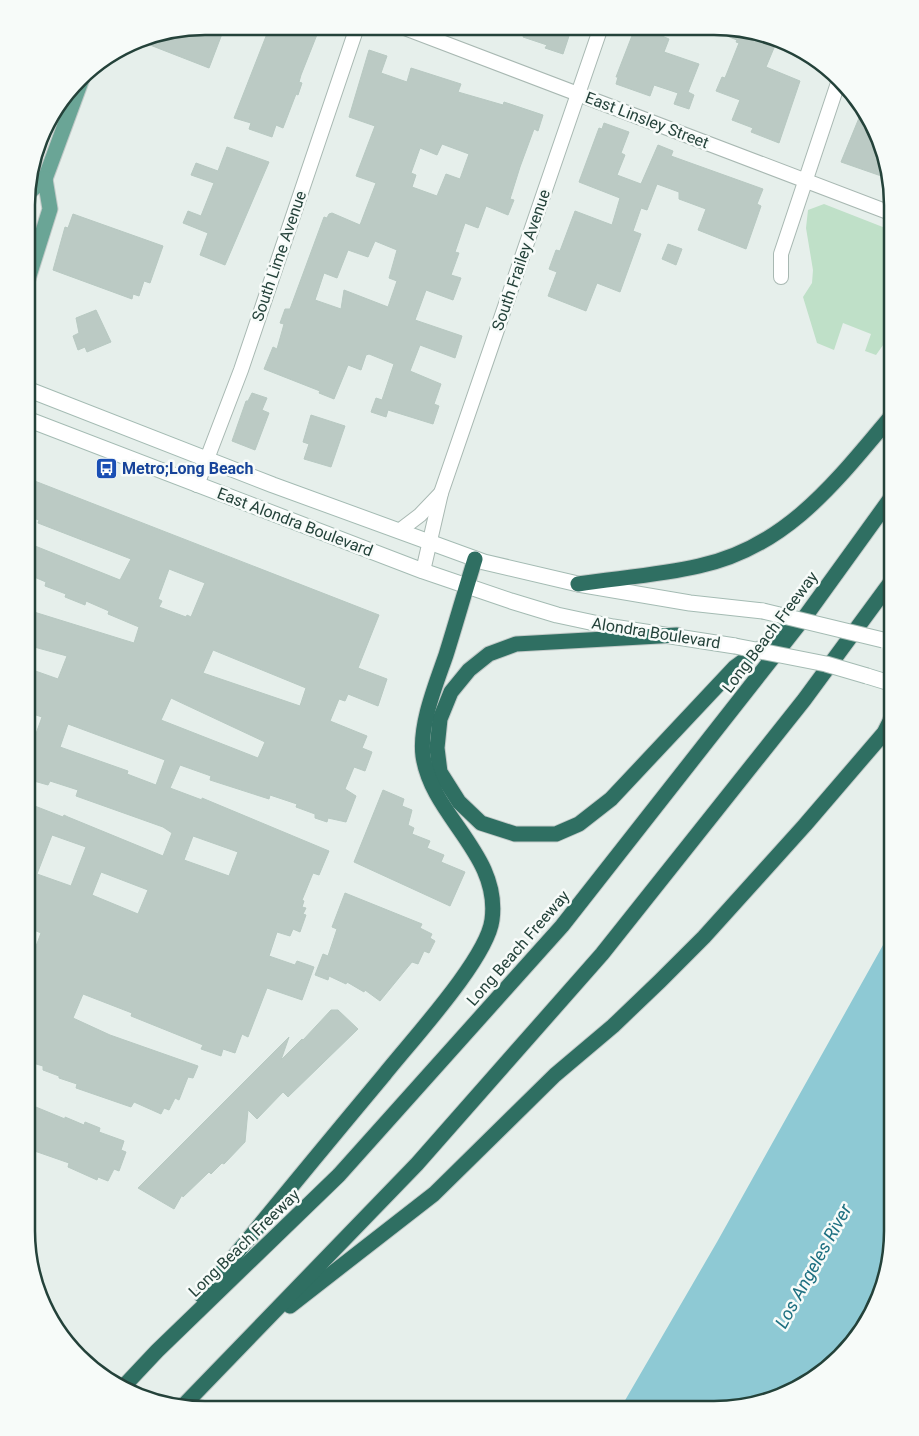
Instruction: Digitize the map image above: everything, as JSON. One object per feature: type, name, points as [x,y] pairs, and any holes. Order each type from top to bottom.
[{"type":"highway","points":[[578,584],[700,566],[749,550],[783,529],[817,502],[884,424]]},
{"type":"highway","name":"Long Beach Freeway","points":[[128,1382],[157,1351],[339,1175],[556,933],[807,614],[884,507]]},
{"type":"highway","points":[[157,1351],[427,1022],[484,947],[492,920],[492,888],[480,858],[446,810],[430,780],[423,755],[424,733],[432,700],[475,559]]},
{"type":"highway","points":[[188,1400],[417,1164],[602,954],[804,700],[884,591]]},
{"type":"highway","points":[[677,635],[516,644],[489,654],[469,670],[451,692],[440,719],[437,748],[440,772],[459,802],[481,823],[515,834],[556,834],[578,824],[611,799],[735,667],[807,614]]},
{"type":"highway","points":[[243,1342],[434,1194],[555,1075],[613,1026],[704,936],[805,825],[884,733]]},
{"type":"main road","points":[[36,186],[44,179],[76,95]]},
{"type":"main road","points":[[35,257],[50,209],[44,179]]},
{"type":"main road","name":"East Alondra Boulevard","points":[[35,393],[206,459],[430,542]]},
{"type":"main road","name":"East Alondra Boulevard","points":[[35,422],[423,571]]},
{"type":"main road","points":[[430,542],[475,559],[578,584],[690,603],[763,611],[884,640]]},
{"type":"main road","name":"Alondra Boulevard","points":[[423,571],[557,614],[613,627],[677,635],[826,664],[884,681]]},
{"type":"street","name":"South Lime Avenue","points":[[197,484],[241,370],[353,35]]},
{"type":"street","name":"East Linsley Street","points":[[423,35],[884,210]]},
{"type":"street","name":"South Frailey Avenue","points":[[423,571],[441,493],[597,35]]},
{"type":"street","points":[[781,277],[781,254],[836,88]]},
{"type":"street","name":"South Frailey Avenue","points":[[399,531],[420,515],[441,493]]},
{"type":"green space","points":[[824,204],[884,227],[884,344],[876,355],[865,351],[871,334],[843,323],[834,350],[817,343],[803,297],[812,283],[813,270],[806,228],[808,210]]},
{"type":"water","name":"Los Angeles River","points":[[884,943],[884,1242],[878,1275],[871,1296],[861,1316],[849,1335],[818,1366],[779,1388],[736,1400],[625,1401],[717,1242]]},
{"type":"building","points":[[222,35],[209,68],[150,45],[183,36]]},
{"type":"building","points":[[266,35],[317,35],[301,75],[299,82],[302,83],[298,95],[296,94],[283,128],[276,125],[272,137],[249,129],[251,123],[234,118]]},
{"type":"building","points":[[524,35],[569,35],[563,54],[545,48],[547,45],[523,37]]},
{"type":"building","points":[[632,35],[662,35],[669,39],[664,52],[699,64],[688,92],[694,95],[689,109],[674,104],[678,93],[654,85],[650,96],[616,84],[618,77],[616,77]]},
{"type":"building","points":[[726,36],[736,36],[775,47],[766,67],[800,81],[779,143],[751,132],[753,128],[732,120],[740,100],[716,91],[722,77],[725,78],[739,43],[736,42],[737,40]]},
{"type":"building","points":[[369,50],[387,56],[381,73],[407,82],[411,68],[461,84],[458,92],[503,105],[504,102],[543,115],[538,131],[534,129],[520,167],[510,199],[514,200],[508,215],[486,206],[478,228],[465,223],[455,252],[459,253],[451,275],[461,278],[453,300],[426,290],[415,320],[462,336],[455,358],[420,345],[410,371],[441,384],[434,404],[439,406],[433,424],[388,410],[386,417],[371,412],[376,398],[382,400],[394,364],[369,354],[366,355],[361,370],[348,365],[334,399],[319,393],[320,391],[264,369],[273,347],[277,349],[284,324],[280,323],[285,309],[290,309],[324,217],[327,218],[332,213],[360,225],[376,183],[356,176],[375,126],[349,117]],"holes":[[[442,144],[469,154],[460,179],[446,174],[437,196],[412,187],[416,175],[411,173],[420,148],[437,155]],[[375,241],[397,250],[389,278],[397,281],[388,307],[344,290],[341,309],[315,300],[324,273],[337,278],[348,250],[368,257]]]},
{"type":"building","points":[[859,117],[871,140],[882,176],[841,162]]},
{"type":"building","points":[[604,123],[629,132],[621,153],[625,155],[617,175],[641,184],[658,145],[673,151],[671,156],[763,189],[757,204],[761,206],[746,249],[698,230],[706,209],[679,199],[679,192],[657,184],[647,210],[641,208],[633,231],[641,234],[620,292],[597,283],[586,311],[548,296],[557,272],[549,269],[556,250],[560,251],[575,211],[612,225],[620,198],[579,182],[599,128],[602,129]]},
{"type":"building","points":[[227,147],[269,162],[225,265],[200,255],[208,233],[183,223],[188,211],[201,216],[214,183],[191,175],[196,163],[218,171]]},
{"type":"building","points":[[73,214],[163,246],[150,283],[144,281],[139,296],[133,294],[132,299],[53,270],[65,227],[68,228]]},
{"type":"building","points":[[668,244],[682,249],[676,265],[662,259]]},
{"type":"building","points":[[96,310],[111,342],[87,352],[85,347],[78,350],[73,336],[79,333],[76,318]]},
{"type":"building","points":[[252,393],[267,398],[262,410],[269,413],[255,450],[232,441],[246,401],[248,401]]},
{"type":"building","points":[[311,415],[345,426],[331,467],[304,459],[309,444],[303,442]]},
{"type":"building","points":[[35,481],[379,615],[358,668],[387,679],[378,706],[348,694],[345,701],[339,699],[330,721],[367,736],[362,748],[372,752],[365,771],[354,767],[345,789],[356,796],[346,822],[328,818],[327,822],[315,818],[315,814],[296,807],[297,804],[270,795],[269,799],[210,780],[211,776],[180,765],[170,788],[202,800],[202,798],[329,851],[319,875],[313,873],[302,900],[304,901],[302,907],[306,908],[303,914],[306,915],[300,932],[293,929],[290,936],[277,932],[269,956],[295,965],[297,961],[314,967],[302,1000],[267,988],[248,1037],[242,1034],[235,1053],[223,1049],[221,1056],[201,1049],[203,1045],[131,1016],[132,1013],[83,994],[73,1018],[110,1035],[198,1066],[193,1078],[188,1077],[179,1100],[175,1098],[169,1110],[164,1108],[161,1114],[134,1102],[131,1107],[76,1088],[77,1084],[59,1078],[59,1076],[43,1070],[43,1066],[35,1064],[35,949],[41,933],[35,930],[35,806],[63,817],[64,815],[163,856],[172,833],[163,827],[76,796],[78,790],[50,781],[48,785],[35,781],[35,736],[42,717],[35,715],[35,671],[58,679],[67,656],[35,647],[35,612],[134,643],[139,627],[108,614],[109,611],[86,601],[85,605],[65,597],[66,594],[45,586],[46,582],[35,577],[35,546],[120,580],[131,559],[38,523],[39,520],[35,519]],"holes":[[[169,569],[205,583],[191,617],[159,607],[162,601],[158,599]],[[213,650],[306,688],[300,706],[203,673]],[[171,698],[265,742],[258,758],[161,720]],[[68,724],[165,760],[156,785],[127,774],[128,771],[60,747]],[[52,835],[86,847],[71,886],[37,874]],[[193,836],[238,852],[229,876],[184,860]],[[101,872],[148,890],[138,914],[92,895]]]},
{"type":"building","points":[[383,790],[404,799],[402,806],[412,810],[408,825],[414,828],[412,834],[430,841],[427,848],[444,855],[441,862],[465,872],[450,906],[354,862]]},
{"type":"building","points":[[345,893],[422,924],[420,928],[432,934],[430,938],[435,941],[429,953],[424,951],[418,964],[412,962],[380,1001],[365,990],[364,992],[347,982],[346,984],[329,976],[328,980],[315,975],[323,954],[328,956],[337,929],[332,927]]},
{"type":"building","points":[[331,1010],[338,1010],[358,1029],[288,1097],[283,1092],[257,1119],[248,1110],[245,1142],[224,1164],[222,1163],[211,1174],[209,1172],[183,1197],[182,1195],[174,1209],[138,1188],[289,1037],[281,1060]]},
{"type":"building","points":[[35,1107],[84,1125],[85,1122],[100,1128],[99,1132],[124,1141],[121,1150],[126,1152],[119,1171],[114,1169],[108,1181],[98,1177],[97,1180],[68,1167],[69,1163],[35,1151]]},
{"type":"place","name":"Metro;Long Beach","points":[[106,468]]}]
